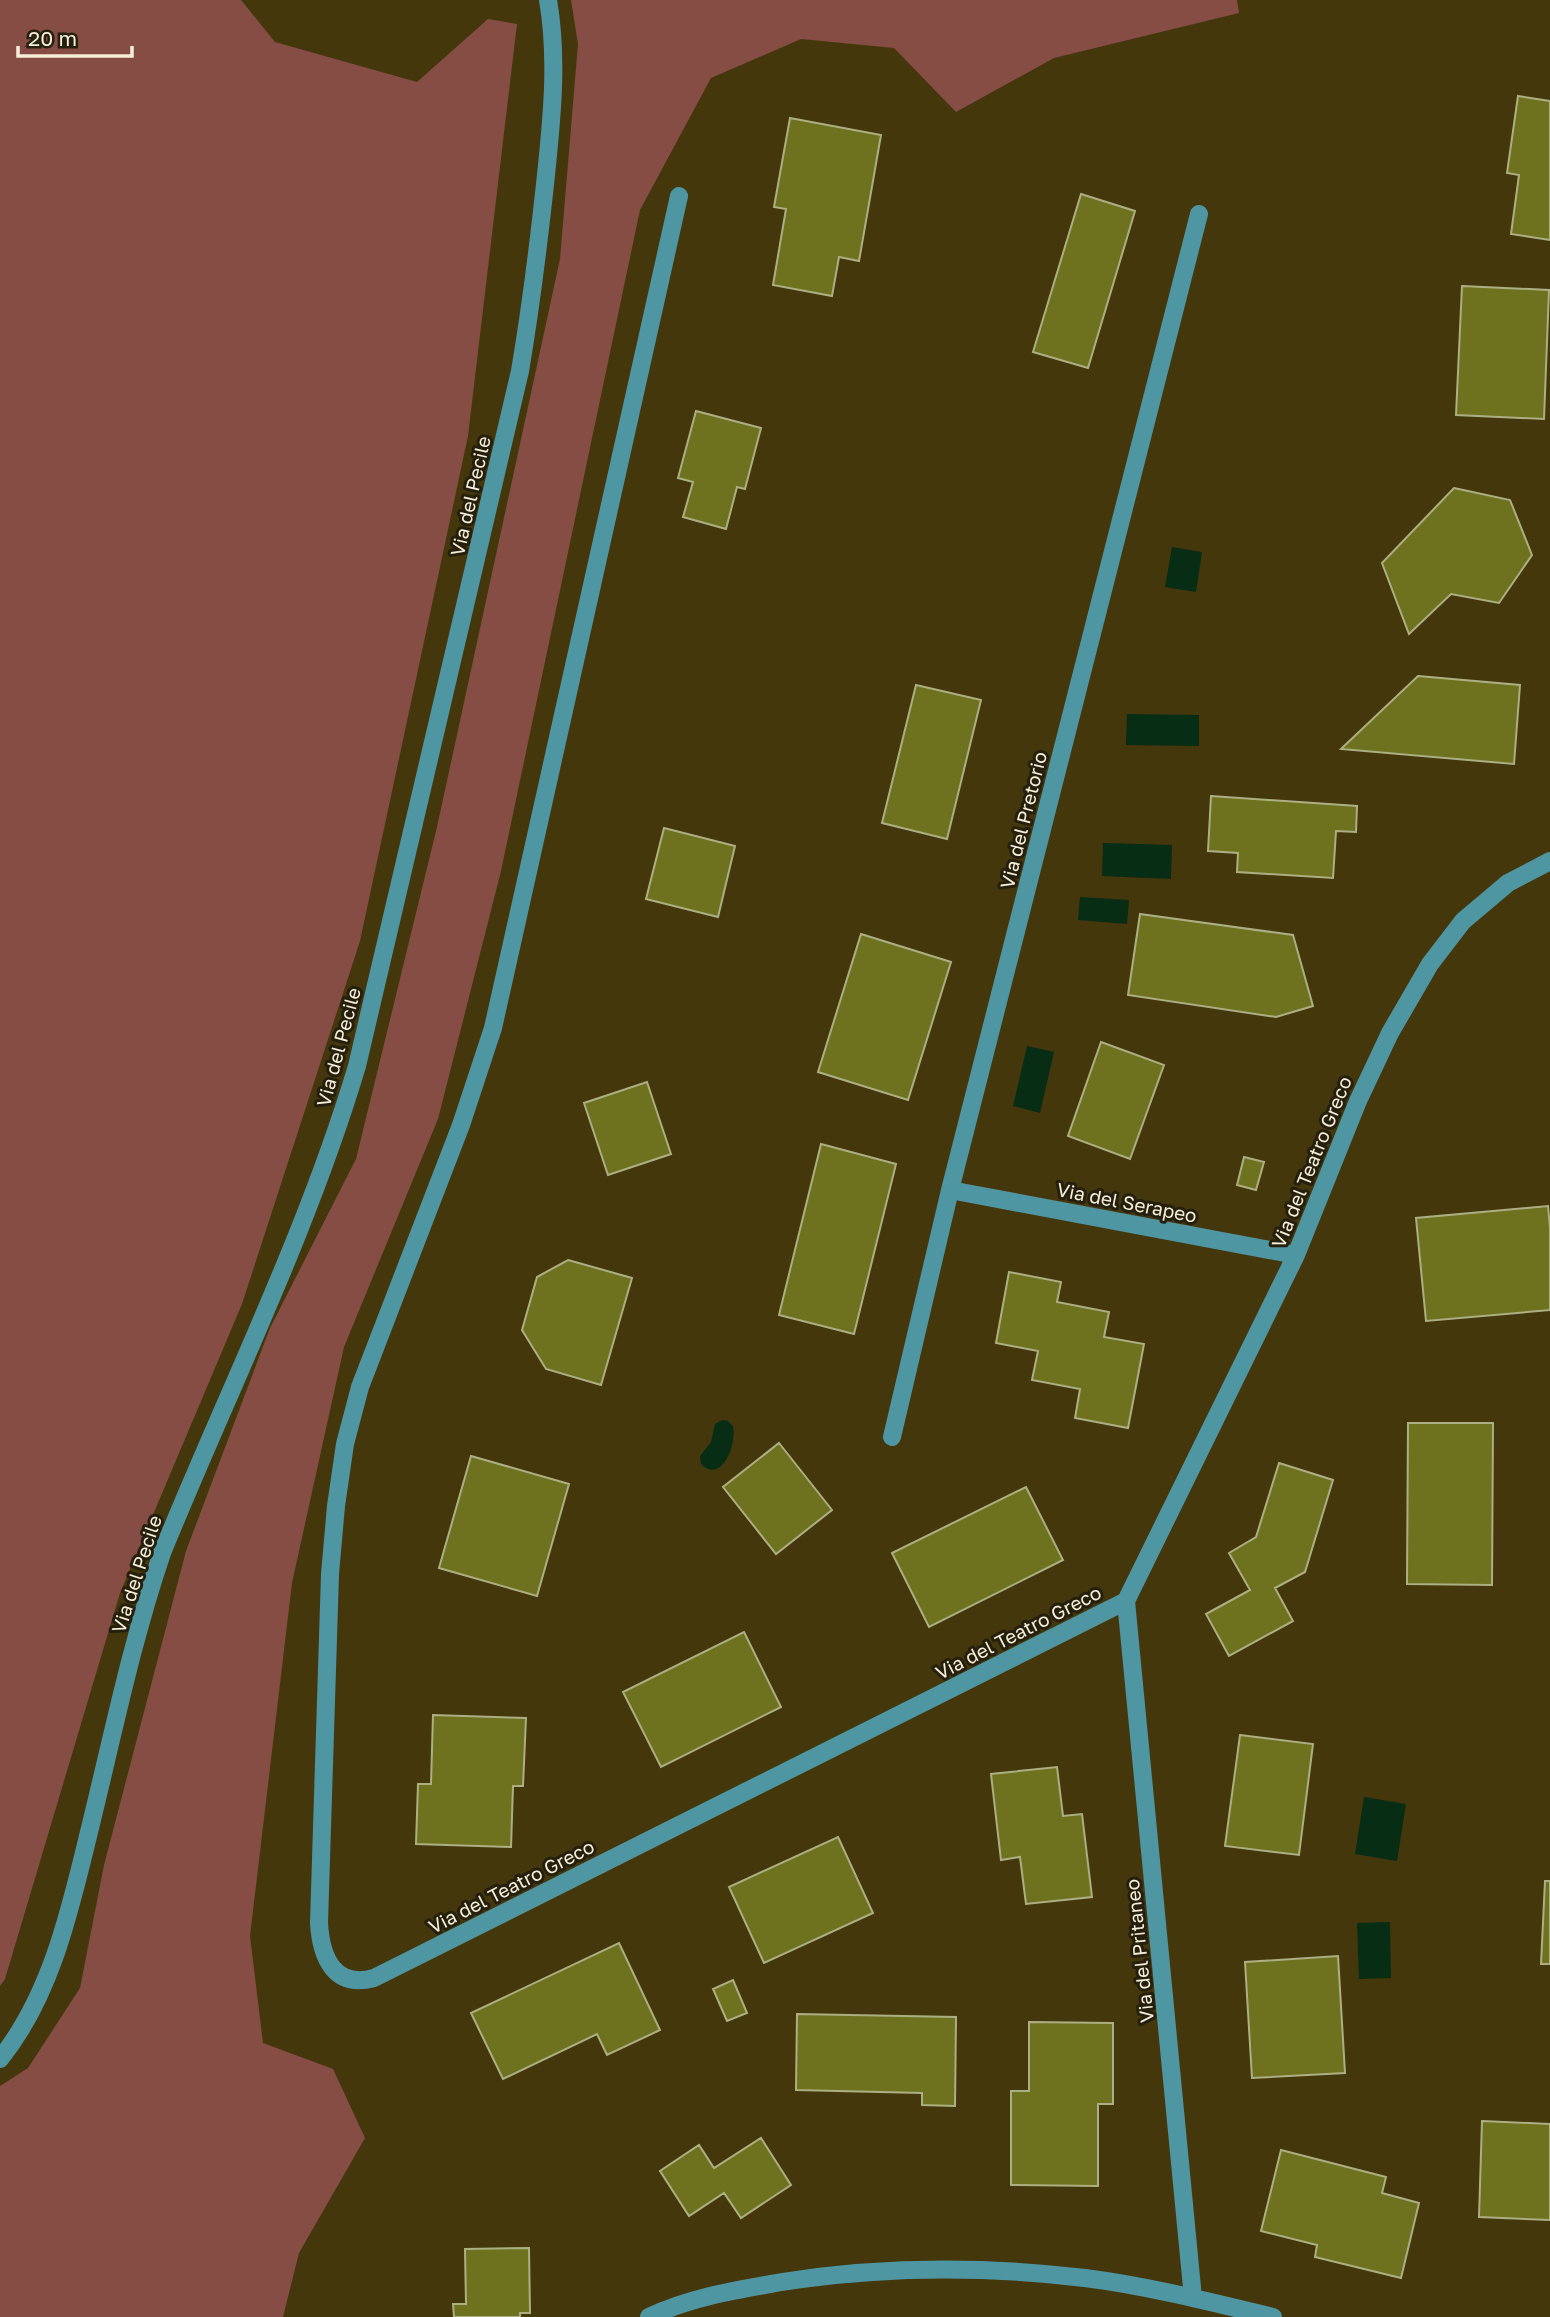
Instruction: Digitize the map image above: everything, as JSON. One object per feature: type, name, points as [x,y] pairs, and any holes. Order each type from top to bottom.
[{"type":"street","name":"Via del Pecile","points":[[0,2059],[26,2021],[58,1944],[74,1892],[144,1611],[162,1553],[322,1173],[357,1066],[520,371],[535,276],[551,114],[554,49],[548,0]]},
{"type":"street","name":"Via del Teatro Greco","points":[[679,196],[493,1028],[461,1125],[360,1387],[345,1444],[330,1574],[319,1923],[324,1955],[340,1975],[356,1982],[385,1973],[1126,1601],[1296,1255],[1390,1032],[1430,964],[1463,921],[1508,883],[1550,861]]},
{"type":"street","name":"Via del Pretorio","points":[[892,1437],[950,1190],[1199,214]]},
{"type":"street","name":"Via del Serapeo","points":[[950,1190],[1296,1255]]},
{"type":"street","name":"Via del Pritaneo","points":[[1126,1601],[1194,2298]]},
{"type":"street","points":[[649,2317],[679,2305],[735,2290],[839,2275],[925,2269],[1064,2276],[1123,2284],[1273,2317]]},
{"type":"shaded area","points":[[0,0],[241,0],[275,42],[417,82],[488,19],[517,24],[468,436],[360,941],[242,1304],[120,1593],[5,1979],[0,1986]]},
{"type":"shaded area","points":[[571,0],[1237,0],[1239,13],[1054,58],[956,112],[894,48],[801,39],[711,78],[640,210],[501,871],[438,1119],[344,1347],[292,1583],[250,1936],[263,2043],[333,2069],[365,2138],[299,2253],[283,2317],[0,2317],[0,2086],[28,2068],[80,1988],[104,1865],[186,1551],[270,1328],[356,1159],[437,827],[560,259],[578,44]]},
{"type":"shaded area","points":[[1172,547],[1202,552],[1196,592],[1165,587]]},
{"type":"shaded area","points":[[1127,714],[1199,715],[1199,746],[1126,745]]},
{"type":"shaded area","points":[[1103,843],[1172,845],[1171,879],[1102,876]]},
{"type":"shaded area","points":[[1080,897],[1129,900],[1127,924],[1078,920]]},
{"type":"shaded area","points":[[1027,1046],[1054,1052],[1040,1113],[1013,1106]]},
{"type":"shaded area","points":[[722,1420],[733,1426],[733,1442],[721,1466],[709,1469],[701,1464],[700,1456],[711,1442],[715,1424]]},
{"type":"shaded area","points":[[1364,1797],[1406,1804],[1397,1861],[1355,1854]]},
{"type":"shaded area","points":[[1390,1922],[1391,1978],[1359,1979],[1357,1923]]},
{"type":"building","points":[[1518,96],[1550,101],[1550,240],[1511,234],[1519,175],[1507,173]]},
{"type":"building","points":[[790,118],[881,135],[859,261],[839,257],[832,296],[773,285],[786,209],[774,207]]},
{"type":"building","points":[[1081,194],[1135,211],[1088,368],[1033,352]]},
{"type":"building","points":[[1462,286],[1549,290],[1544,419],[1456,415]]},
{"type":"building","points":[[696,411],[761,428],[745,489],[737,487],[726,529],[683,517],[693,482],[678,478]]},
{"type":"building","points":[[1454,488],[1510,500],[1532,555],[1499,603],[1451,594],[1409,634],[1382,563]]},
{"type":"building","points":[[1418,676],[1520,685],[1514,764],[1341,749]]},
{"type":"building","points":[[916,685],[981,700],[947,839],[882,823]]},
{"type":"building","points":[[1211,796],[1357,806],[1356,832],[1336,831],[1333,878],[1237,872],[1238,853],[1208,851]]},
{"type":"building","points":[[664,828],[735,846],[718,917],[646,899]]},
{"type":"building","points":[[1140,914],[1293,935],[1313,1006],[1276,1017],[1128,995]]},
{"type":"building","points":[[861,934],[951,962],[908,1100],[818,1072]]},
{"type":"building","points":[[1101,1042],[1164,1065],[1130,1159],[1068,1136]]},
{"type":"building","points":[[647,1082],[671,1154],[608,1175],[584,1103]]},
{"type":"building","points":[[821,1144],[896,1164],[854,1334],[779,1315]]},
{"type":"building","points":[[1244,1157],[1264,1162],[1256,1190],[1237,1185]]},
{"type":"building","points":[[1548,1206],[1550,1310],[1426,1321],[1416,1218]]},
{"type":"building","points":[[568,1260],[632,1278],[601,1385],[546,1369],[522,1330],[537,1277]]},
{"type":"building","points":[[1009,1272],[1061,1282],[1057,1302],[1109,1312],[1104,1337],[1144,1344],[1128,1428],[1075,1418],[1080,1389],[1032,1380],[1038,1351],[996,1343]]},
{"type":"building","points":[[1408,1423],[1493,1423],[1492,1585],[1407,1584]]},
{"type":"building","points":[[779,1443],[832,1510],[776,1554],[723,1487]]},
{"type":"building","points":[[471,1456],[569,1484],[537,1596],[439,1568]]},
{"type":"building","points":[[1279,1463],[1333,1480],[1305,1572],[1275,1588],[1293,1621],[1229,1656],[1206,1614],[1250,1590],[1229,1553],[1256,1537]]},
{"type":"building","points":[[1026,1487],[1063,1560],[929,1627],[892,1553]]},
{"type":"building","points":[[744,1632],[781,1707],[661,1767],[623,1692]]},
{"type":"building","points":[[433,1715],[526,1718],[523,1786],[513,1786],[511,1847],[416,1844],[418,1784],[431,1784]]},
{"type":"building","points":[[1240,1735],[1313,1744],[1299,1855],[1225,1846]]},
{"type":"building","points":[[1057,1767],[1063,1816],[1082,1814],[1092,1897],[1026,1904],[1020,1857],[1001,1860],[991,1774]]},
{"type":"building","points":[[838,1837],[873,1913],[764,1963],[729,1887]]},
{"type":"building","points":[[1545,1881],[1550,1881],[1550,1964],[1541,1964]]},
{"type":"building","points":[[619,1943],[660,2030],[607,2055],[597,2034],[503,2079],[471,2013]]},
{"type":"building","points":[[1338,1956],[1345,2073],[1252,2078],[1245,1962]]},
{"type":"building","points":[[733,1980],[747,2013],[727,2021],[713,1989]]},
{"type":"building","points":[[797,2014],[956,2017],[955,2106],[922,2105],[922,2093],[796,2090]]},
{"type":"building","points":[[1029,2022],[1113,2023],[1113,2104],[1098,2104],[1098,2186],[1011,2185],[1011,2091],[1029,2091]]},
{"type":"building","points":[[1482,2121],[1550,2124],[1550,2220],[1479,2217]]},
{"type":"building","points":[[761,2138],[791,2185],[741,2218],[724,2193],[689,2216],[660,2171],[699,2145],[714,2168]]},
{"type":"building","points":[[1281,2150],[1386,2177],[1382,2193],[1419,2203],[1401,2278],[1315,2257],[1317,2245],[1261,2231]]},
{"type":"building","points":[[529,2248],[530,2313],[520,2313],[520,2317],[454,2317],[453,2304],[466,2304],[465,2249]]}]
